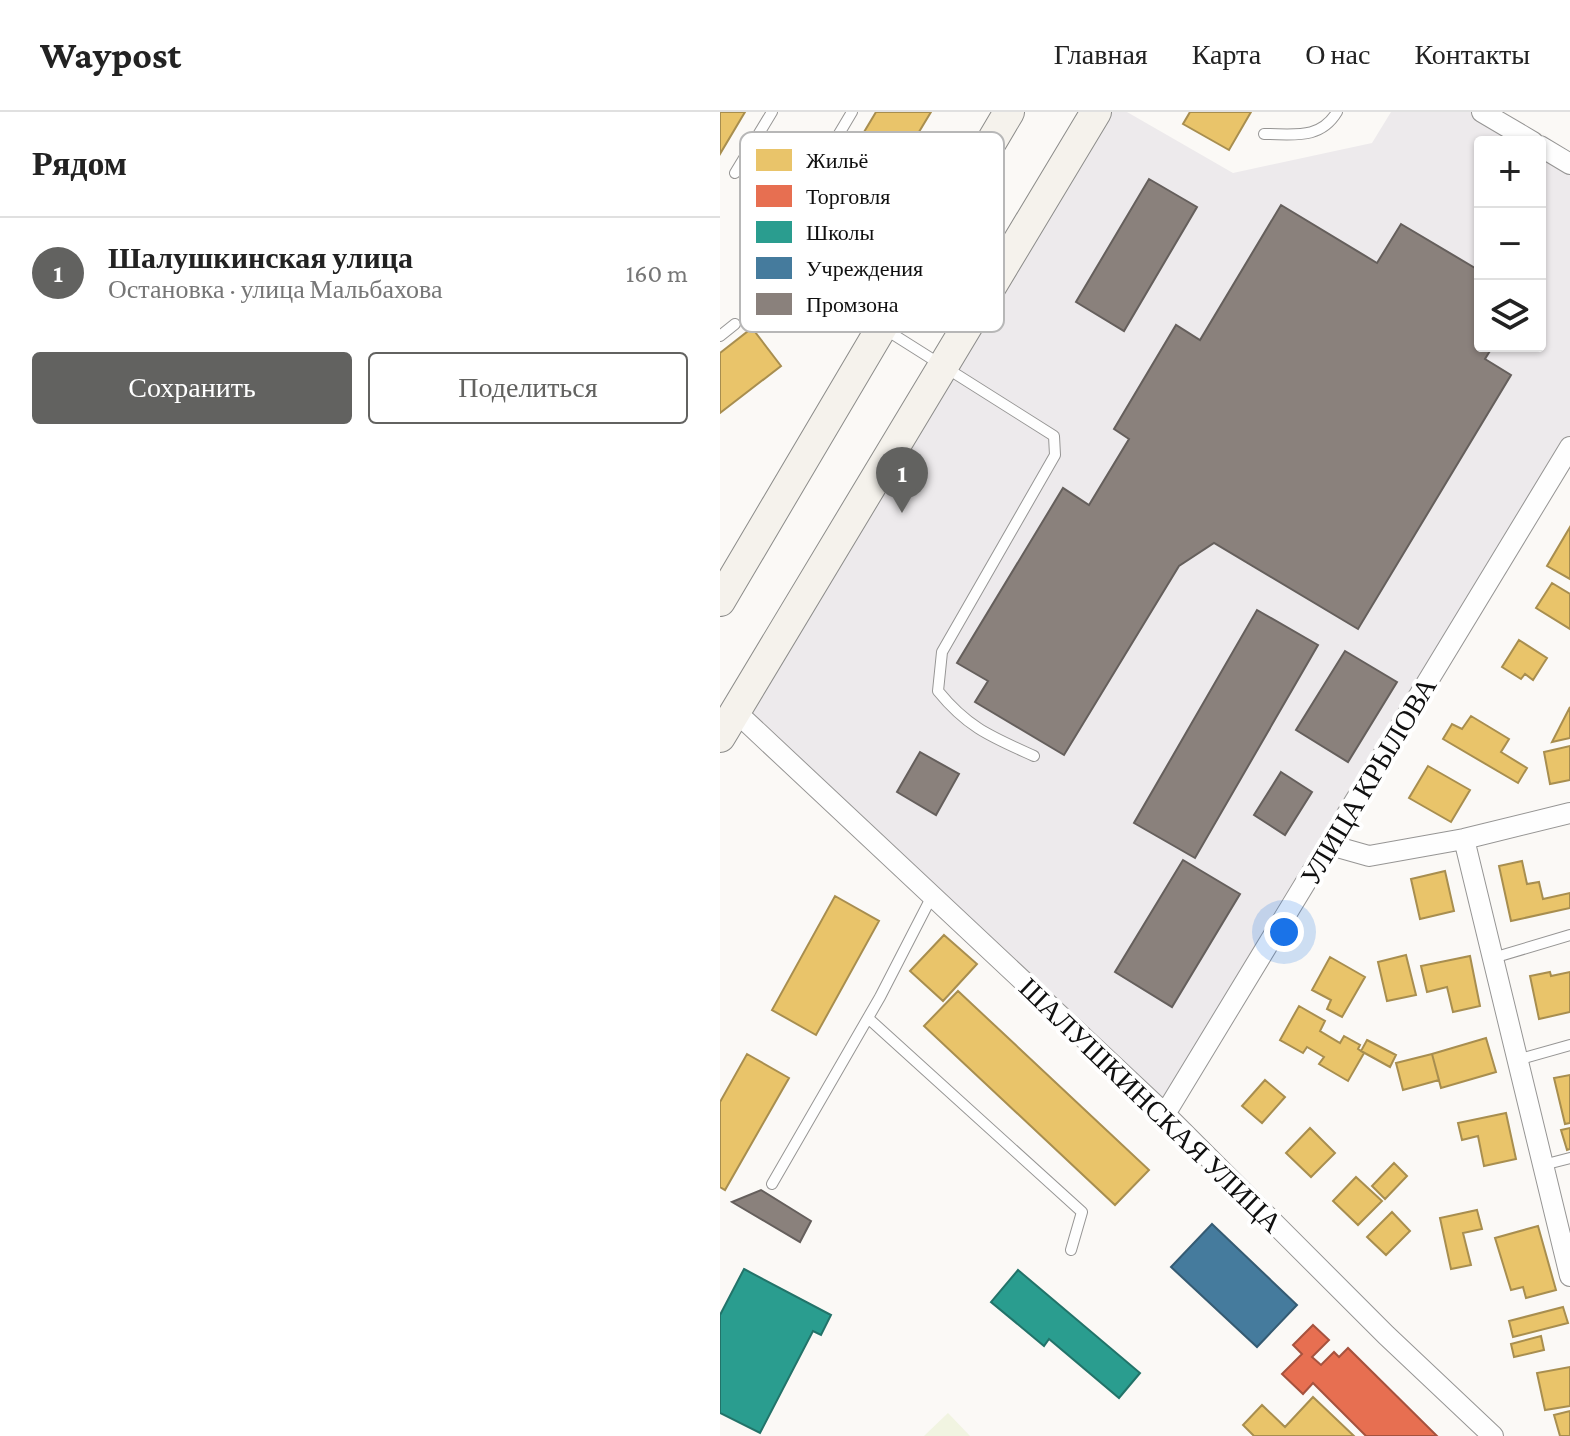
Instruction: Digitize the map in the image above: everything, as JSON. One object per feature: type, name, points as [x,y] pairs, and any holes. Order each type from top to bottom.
[{"type":"main road","points":[[997,132],[1009,112]]},
{"type":"main road","points":[[1004,265],[1096,112]]},
{"type":"main road","points":[[720,601],[879,332]]},
{"type":"main road","points":[[727,724],[964,332]]},
{"type":"street","points":[[1482,112],[1523,136]]},
{"type":"street","points":[[1546,150],[1570,164]]},
{"type":"street","name":"УЛИЦА КРЫЛОВА","points":[[1165,1114],[1570,447]]},
{"type":"street","name":"ШАЛУШКИНСКАЯ УЛИЦА","points":[[727,724],[932,896],[1165,1114],[1386,1335],[1493,1436]]},
{"type":"street","points":[[1330,845],[1369,856],[1464,839],[1570,813]]},
{"type":"street","points":[[1464,839],[1543,1165],[1568,1254],[1570,1276]]},
{"type":"lane","points":[[760,132],[772,112]]},
{"type":"lane","points":[[840,132],[852,112]]},
{"type":"lane","points":[[1264,134],[1306,134],[1328,126],[1337,112]]},
{"type":"lane","points":[[735,173],[740,165]]},
{"type":"lane","points":[[720,336],[735,324]]},
{"type":"lane","points":[[890,332],[1054,436],[1055,455],[942,652],[938,691],[955,711],[979,731],[1034,756]]},
{"type":"lane","points":[[772,1184],[868,1018],[932,896]]},
{"type":"lane","points":[[1493,958],[1570,935]]},
{"type":"lane","points":[[868,1018],[1082,1212],[1071,1250]]},
{"type":"lane","points":[[1517,1060],[1570,1045]]},
{"type":"lane","points":[[1543,1165],[1570,1158]]},
{"type":"shaded area","points":[[1096,112],[1127,112],[1233,173],[1372,143],[1391,112],[1482,112],[1523,136],[1474,136],[1474,352],[1546,352],[1546,150],[1570,164],[1570,447],[1165,1114],[735,711],[963,332],[1004,332],[1004,265]]},
{"type":"green space","points":[[948,1413],[970,1436],[924,1436]]},
{"type":"building: Жильё","points":[[720,112],[745,112],[720,154]]},
{"type":"building: Жильё","points":[[876,112],[931,112],[919,132],[864,132]]},
{"type":"building: Жильё","points":[[1190,112],[1251,112],[1229,150],[1183,124]]},
{"type":"building: Жильё","points":[[747,332],[755,332],[781,366],[720,413],[720,353]]},
{"type":"building: Жильё","points":[[1570,527],[1570,579],[1547,566]]},
{"type":"building: Жильё","points":[[1552,583],[1570,594],[1570,629],[1536,608]]},
{"type":"building: Жильё","points":[[1519,640],[1547,658],[1533,680],[1525,674],[1521,679],[1502,667]]},
{"type":"building: Жильё","points":[[1570,707],[1570,738],[1552,742]]},
{"type":"building: Жильё","points":[[1471,716],[1509,739],[1501,752],[1527,768],[1518,783],[1443,739],[1452,724],[1462,729]]},
{"type":"building: Жильё","points":[[1570,746],[1570,780],[1550,784],[1544,752]]},
{"type":"building: Жильё","points":[[1428,766],[1470,790],[1451,822],[1409,798]]},
{"type":"building: Жильё","points":[[1522,861],[1527,884],[1539,882],[1543,899],[1570,893],[1570,908],[1511,921],[1499,866]]},
{"type":"building: Жильё","points":[[1445,871],[1454,911],[1420,919],[1411,879]]},
{"type":"building: Жильё","points":[[835,896],[879,921],[816,1035],[772,1010]]},
{"type":"building: Жильё","points":[[944,935],[977,964],[943,1001],[910,971]]},
{"type":"building: Жильё","points":[[1406,955],[1416,995],[1387,1001],[1378,962]]},
{"type":"building: Жильё","points":[[1470,956],[1480,1006],[1453,1012],[1447,987],[1427,992],[1421,966]]},
{"type":"building: Жильё","points":[[1330,957],[1365,977],[1342,1017],[1327,1009],[1331,1000],[1312,990]]},
{"type":"building: Жильё","points":[[1550,972],[1551,976],[1570,972],[1570,1012],[1539,1019],[1530,976]]},
{"type":"building: Жильё","points":[[958,991],[1149,1170],[1115,1205],[924,1026]]},
{"type":"building: Жильё","points":[[1299,1006],[1325,1021],[1320,1031],[1340,1043],[1344,1036],[1360,1045],[1358,1049],[1364,1053],[1348,1081],[1319,1064],[1324,1057],[1307,1047],[1303,1053],[1280,1040]]},
{"type":"building: Жильё","points":[[1486,1038],[1496,1072],[1441,1088],[1432,1054]]},
{"type":"building: Жильё","points":[[1367,1040],[1396,1055],[1390,1067],[1361,1051]]},
{"type":"building: Жильё","points":[[747,1054],[789,1078],[725,1190],[720,1187],[720,1102]]},
{"type":"building: Жильё","points":[[1432,1054],[1439,1080],[1403,1090],[1396,1063]]},
{"type":"building: Жильё","points":[[1570,1075],[1570,1123],[1565,1124],[1554,1078]]},
{"type":"building: Жильё","points":[[1265,1080],[1285,1097],[1262,1123],[1242,1106]]},
{"type":"building: Жильё","points":[[1506,1113],[1516,1159],[1484,1166],[1478,1136],[1462,1140],[1458,1123]]},
{"type":"building: Жильё","points":[[1310,1128],[1335,1153],[1311,1177],[1286,1153]]},
{"type":"building: Жильё","points":[[1570,1128],[1570,1149],[1567,1150],[1561,1130]]},
{"type":"building: Жильё","points":[[1394,1163],[1407,1176],[1385,1199],[1372,1186]]},
{"type":"building: Жильё","points":[[1356,1177],[1382,1201],[1358,1225],[1333,1201]]},
{"type":"building: Жильё","points":[[1477,1210],[1482,1229],[1463,1233],[1471,1265],[1451,1269],[1440,1218]]},
{"type":"building: Жильё","points":[[1392,1212],[1410,1231],[1386,1255],[1367,1237]]},
{"type":"building: Жильё","points":[[1538,1226],[1556,1290],[1526,1298],[1523,1287],[1511,1290],[1495,1238]]},
{"type":"building: Жильё","points":[[1563,1307],[1568,1323],[1513,1337],[1509,1321]]},
{"type":"building: Жильё","points":[[1541,1336],[1544,1350],[1514,1357],[1511,1344]]},
{"type":"building: Жильё","points":[[1570,1367],[1570,1406],[1545,1410],[1537,1373]]},
{"type":"building: Жильё","points":[[1313,1397],[1354,1436],[1254,1436],[1243,1425],[1262,1405],[1285,1427]]},
{"type":"building: Жильё","points":[[1570,1411],[1570,1436],[1560,1436],[1554,1415]]},
{"type":"building: Торговля","points":[[1313,1325],[1329,1340],[1312,1357],[1321,1365],[1334,1352],[1339,1357],[1348,1348],[1437,1436],[1366,1436],[1313,1383],[1303,1394],[1282,1374],[1302,1354],[1293,1345]]},
{"type":"building: Школы","points":[[744,1269],[831,1315],[821,1335],[813,1331],[760,1433],[720,1413],[720,1315]]},
{"type":"building: Школы","points":[[1018,1270],[1140,1373],[1119,1398],[1049,1339],[1044,1346],[991,1302]]},
{"type":"building: Учреждения","points":[[1212,1224],[1297,1305],[1257,1347],[1171,1267]]},
{"type":"building: Промзона","points":[[1149,179],[1197,207],[1124,331],[1076,302]]},
{"type":"building: Промзона","points":[[1281,205],[1377,263],[1401,224],[1474,267],[1474,352],[1489,352],[1485,359],[1511,375],[1358,629],[1214,543],[1179,566],[1064,755],[975,702],[988,681],[957,663],[1063,488],[1089,505],[1129,439],[1114,429],[1176,325],[1200,340]]},
{"type":"building: Промзона","points":[[1257,610],[1318,645],[1195,858],[1134,823]]},
{"type":"building: Промзона","points":[[1345,651],[1397,682],[1348,762],[1296,730]]},
{"type":"building: Промзона","points":[[920,752],[959,774],[936,815],[897,792]]},
{"type":"building: Промзона","points":[[1281,772],[1312,792],[1285,835],[1254,815]]},
{"type":"building: Промзона","points":[[1183,860],[1240,894],[1172,1007],[1115,972]]},
{"type":"building: Промзона","points":[[761,1190],[811,1221],[800,1242],[732,1202]]},
{"type":"place","name":"Шалушкинская улица","points":[[902,513]]}]
